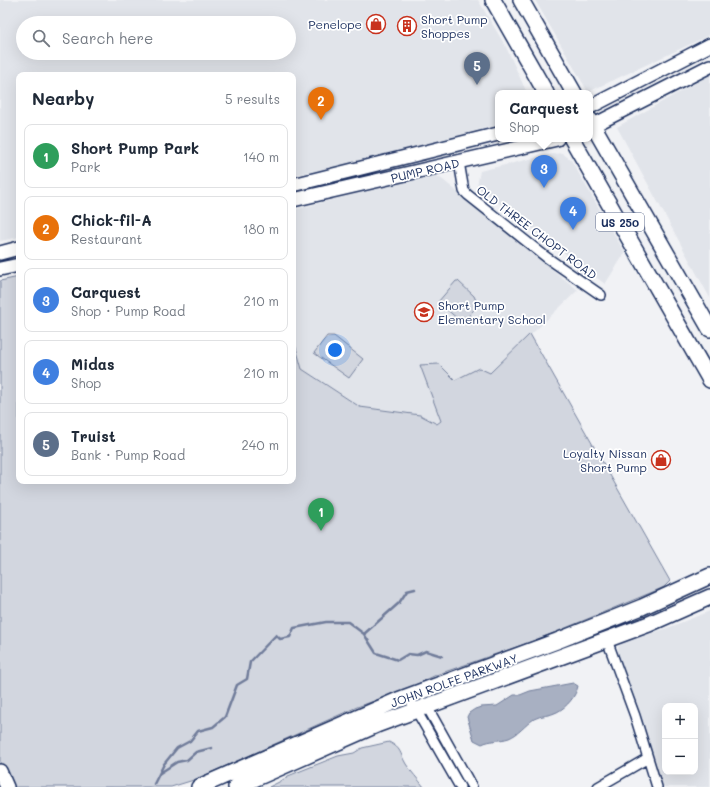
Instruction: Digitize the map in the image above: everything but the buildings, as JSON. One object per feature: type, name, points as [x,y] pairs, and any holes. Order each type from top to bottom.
[{"type":"main road","points":[[493,0],[544,90]]},
{"type":"main road","points":[[521,0],[572,90]]},
{"type":"main road","points":[[593,105],[710,46]]},
{"type":"main road","points":[[593,124],[710,66]]},
{"type":"main road","name":"US 250","points":[[593,128],[710,329]]},
{"type":"main road","name":"PUMP ROAD","points":[[296,185],[495,135]]},
{"type":"main road","name":"PUMP ROAD","points":[[296,199],[544,142]]},
{"type":"main road","name":"US 250","points":[[574,142],[710,380]]},
{"type":"main road","points":[[0,253],[16,249]]},
{"type":"main road","points":[[0,269],[16,266]]},
{"type":"main road","points":[[696,355],[710,364]]},
{"type":"main road","name":"JOHN ROLFE PARKWAY","points":[[199,787],[356,717],[413,694],[557,641],[642,607],[710,576]]},
{"type":"main road","name":"JOHN ROLFE PARKWAY","points":[[236,787],[379,724],[649,624],[710,597]]},
{"type":"main road","points":[[0,771],[8,787]]},
{"type":"street","name":"OLD THREE CHOPT ROAD","points":[[459,162],[464,191],[468,195],[546,257],[601,295]]},
{"type":"street","points":[[607,640],[635,716],[657,787]]},
{"type":"street","points":[[413,694],[472,787]]},
{"type":"street","points":[[421,708],[460,787]]},
{"type":"street","points":[[598,787],[648,758]]},
{"type":"shaded area","points":[[0,0],[478,0],[506,47],[526,90],[495,90],[495,126],[328,169],[296,174],[296,72],[16,72],[16,238],[0,241]]},
{"type":"shaded area","points":[[535,0],[710,0],[710,35],[592,90],[587,90]]},
{"type":"shaded area","points":[[710,75],[710,298],[617,127]]},
{"type":"shaded area","points":[[562,153],[571,160],[625,253],[605,284],[477,186],[480,171],[546,155]]},
{"type":"shaded area","name":"Short Pump Elementary School","points":[[434,174],[578,290],[437,424],[420,415],[360,407],[302,369],[296,348],[296,209]]},
{"type":"shaded area","points":[[16,278],[16,484],[296,484],[296,348],[302,369],[360,407],[420,415],[437,424],[441,421],[420,365],[439,364],[455,380],[479,368],[490,373],[530,334],[670,581],[664,587],[655,591],[539,639],[436,675],[405,690],[357,707],[197,779],[171,787],[12,787],[0,767],[0,281]]},
{"type":"shaded area","points":[[456,281],[458,281],[474,296],[478,305],[466,319],[459,320],[438,302]]},
{"type":"shaded area","points":[[327,336],[334,336],[363,359],[349,378],[314,353]]},
{"type":"shaded area","points":[[710,611],[710,787],[657,787],[618,656],[618,647],[623,643],[670,627]]},
{"type":"shaded area","points":[[389,742],[400,751],[408,767],[424,787],[269,787],[288,776],[338,756],[354,753],[362,748]]},
{"type":"water","points":[[573,683],[578,686],[575,694],[568,704],[561,710],[534,719],[509,738],[482,744],[474,740],[467,717],[469,713],[475,709],[497,706],[514,695]]},
{"type":"waterway","points":[[364,634],[399,603],[407,591],[415,589]]},
{"type":"waterway","points":[[154,784],[164,764],[177,748],[190,741],[198,731],[213,727],[225,717],[237,685],[247,679],[250,662],[276,635],[280,639],[290,637],[294,628],[326,622],[348,622],[364,634],[376,653],[398,660],[408,654],[417,655],[426,651],[442,656]]},
{"type":"waterway","points":[[160,773],[177,762],[187,760],[196,752],[212,748]]},
{"type":"place","name":"Penelope","points":[[376,24]]},
{"type":"place","name":"Short Pump Shoppes","points":[[407,26]]},
{"type":"place","name":"Truist","points":[[477,85]]},
{"type":"place","name":"Chick-fil-A","points":[[321,120]]},
{"type":"place","name":"Carquest","points":[[544,188]]},
{"type":"place","name":"Midas","points":[[573,230]]},
{"type":"place","name":"Short Pump Elementary School","points":[[424,312]]},
{"type":"place","name":"Loyalty Nissan Short Pump","points":[[661,460]]},
{"type":"place","name":"Short Pump Park","points":[[321,531]]}]
